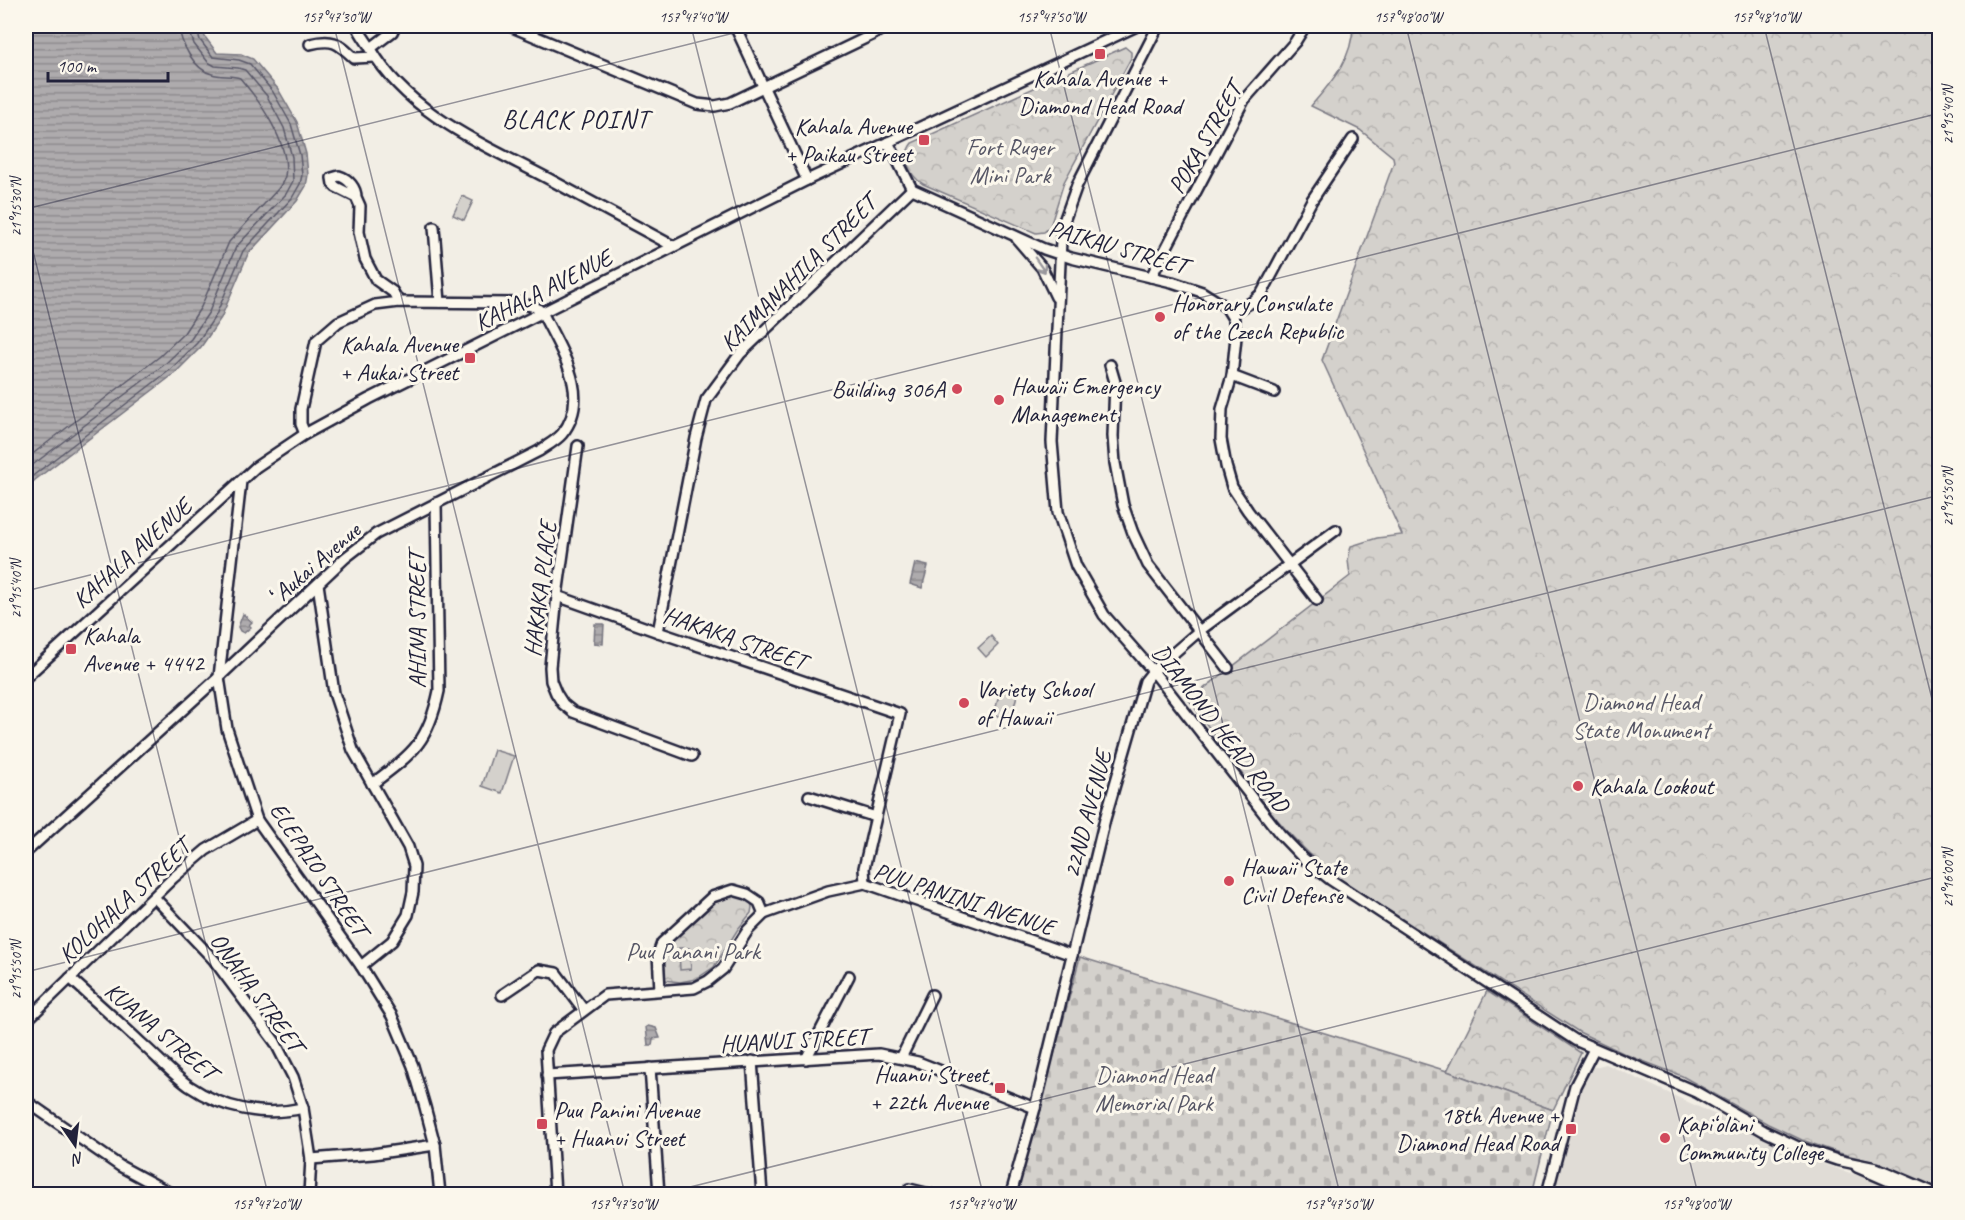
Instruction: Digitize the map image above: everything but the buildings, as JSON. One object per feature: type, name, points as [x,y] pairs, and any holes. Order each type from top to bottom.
[{"type":"street","points":[[357,26],[361,36],[394,80],[415,101],[468,136],[673,246]]},
{"type":"street","points":[[309,44],[321,41],[333,42],[341,45],[354,58],[373,52],[395,26]]},
{"type":"street","points":[[510,26],[698,104],[715,106],[765,87],[887,26]]},
{"type":"street","points":[[735,26],[807,180]]},
{"type":"street","name":"KAHALA AVENUE","points":[[26,677],[241,481],[270,456],[305,434],[369,399],[807,180],[1137,26]]},
{"type":"street","name":"DIAMOND HEAD ROAD","points":[[1158,26],[1077,185],[1064,224],[1059,254],[1052,442],[1058,512],[1076,566],[1104,615],[1153,671],[1275,828],[1309,863],[1338,885],[1569,1037],[1696,1092],[1780,1140],[1818,1155],[1875,1168],[1934,1194]]},
{"type":"street","name":"POKA STREET","points":[[1151,277],[1245,100],[1295,42],[1305,26]]},
{"type":"street","points":[[1317,600],[1232,487],[1221,440],[1222,409],[1232,376],[1236,337],[1231,314],[1252,302],[1262,293],[1312,200],[1353,138]]},
{"type":"street","points":[[888,142],[912,189]]},
{"type":"street","name":"PAIKAU STREET","points":[[912,189],[1013,236],[1059,254],[1202,292],[1218,301],[1231,314]]},
{"type":"street","name":"KAIMANAHILA STREET","points":[[658,632],[696,438],[706,400],[740,354],[912,189]]},
{"type":"street","points":[[356,197],[360,206],[359,232],[365,260],[376,280],[393,292],[399,302]]},
{"type":"street","points":[[434,227],[440,302]]},
{"type":"street","points":[[1013,236],[1042,268],[1058,301]]},
{"type":"street","points":[[305,434],[301,424],[301,409],[316,341],[338,322],[375,305],[399,302],[519,303],[535,307],[542,312]]},
{"type":"street","name":"ʻAukai Avenue","points":[[29,849],[219,678],[345,558],[376,534],[539,451],[561,436],[573,415],[576,393],[570,369],[542,312]]},
{"type":"street","points":[[1110,365],[1115,382],[1113,452],[1123,505],[1132,533],[1148,565],[1228,668]]},
{"type":"street","points":[[1232,376],[1274,392]]},
{"type":"street","name":"HAKAKA PLACE","points":[[578,446],[557,596],[550,674],[556,693],[563,704],[573,712],[692,756]]},
{"type":"street","name":"ELEPAIO STREET","points":[[241,481],[219,678],[227,729],[257,820],[361,966],[392,1016],[413,1066],[435,1145],[440,1194]]},
{"type":"street","name":"AHINA STREET","points":[[372,784],[405,759],[426,734],[439,691],[436,503]]},
{"type":"street","name":"22ND AVENUE","points":[[1011,1194],[1035,1108],[1105,819],[1144,681],[1199,631],[1336,530]]},
{"type":"street","points":[[318,584],[334,693],[353,750],[408,847],[414,866],[413,892],[408,915],[392,941],[361,966]]},
{"type":"street","name":"HAKAKA STREET","points":[[557,596],[900,714],[876,817]]},
{"type":"street","points":[[809,796],[876,817],[864,868],[865,884]]},
{"type":"street","name":"KOLOHALA STREET","points":[[26,1022],[173,878],[206,850],[257,820]]},
{"type":"street","points":[[26,838],[29,849]]},
{"type":"street","name":"PUU PANINI AVENUE","points":[[555,1194],[546,1050],[554,1034],[605,994],[694,988],[708,981],[723,969],[748,930],[764,914],[828,891],[865,884],[1072,955]]},
{"type":"street","points":[[660,990],[658,954],[662,943],[712,897],[733,891],[747,894],[759,902],[764,914]]},
{"type":"street","name":"ONAHA STREET","points":[[154,897],[214,960],[275,1042],[293,1077],[303,1108],[311,1159],[309,1194]]},
{"type":"street","points":[[502,995],[539,970],[556,973],[583,1009]]},
{"type":"street","points":[[806,1059],[849,976]]},
{"type":"street","name":"KUANA STREET","points":[[70,978],[188,1085],[216,1102],[257,1112],[303,1108]]},
{"type":"street","points":[[901,1058],[932,995]]},
{"type":"street","points":[[1546,1194],[1575,1086],[1594,1048]]},
{"type":"street","name":"HUANUI STREET","points":[[547,1075],[879,1054],[918,1062],[1035,1108]]},
{"type":"street","points":[[752,1061],[762,1194]]},
{"type":"street","points":[[650,1068],[659,1194]]},
{"type":"street","points":[[26,1101],[120,1166],[172,1194]]},
{"type":"street","points":[[311,1159],[373,1154],[435,1145]]},
{"type":"street","name":"DIAMOND HEAD ROAD","points":[[1850,1164],[1919,1194]]},
{"type":"street","points":[[909,1189],[930,1194]]},
{"type":"shaded area","name":"Kapi‘olani Community College","points":[[1606,1064],[1817,1162],[1877,1182],[1901,1194],[1549,1194],[1575,1090],[1587,1069]]},
{"type":"green space","name":"Diamond Head State Monument","points":[[1353,26],[1939,26],[1939,1191],[1892,1168],[1802,1140],[1768,1124],[1682,1076],[1627,1055],[1579,1032],[1344,882],[1321,864],[1279,821],[1241,773],[1189,700],[1350,576],[1348,560],[1351,546],[1377,538],[1402,535],[1322,360],[1394,162],[1393,157],[1360,130],[1311,106],[1345,60]]},
{"type":"green space","name":"Fort Ruger Mini Park","points":[[1125,47],[1131,52],[1131,58],[1064,182],[1050,227],[1044,232],[1036,233],[923,184],[910,171],[907,154],[912,143]]},
{"type":"green space","points":[[462,196],[473,201],[464,220],[453,215]]},
{"type":"green space","points":[[991,636],[998,645],[986,657],[978,648]]},
{"type":"green space","points":[[1000,691],[1017,695],[1011,719],[994,715]]},
{"type":"green space","points":[[494,750],[514,756],[502,793],[482,786]]},
{"type":"green space","name":"Puu Panani Park","points":[[728,895],[747,898],[751,902],[751,913],[714,967],[696,979],[680,982],[664,980],[661,964],[664,945],[716,899]]},
{"type":"green space","points":[[679,948],[689,948],[691,969],[680,970]]},
{"type":"green space","name":"Diamond Head Memorial Park","points":[[1080,957],[1447,1071],[1553,1110],[1532,1194],[1017,1194]]},
{"type":"green space","points":[[1487,991],[1581,1053],[1553,1110],[1447,1071]]},
{"type":"water","points":[[26,26],[201,26],[205,37],[217,53],[241,54],[253,59],[278,89],[297,122],[306,154],[308,175],[306,186],[297,201],[248,254],[221,318],[201,347],[174,374],[26,489]]},
{"type":"water","points":[[915,563],[928,566],[922,588],[910,584]]},
{"type":"water","points":[[243,614],[252,622],[249,625],[251,627],[244,633],[238,627]]},
{"type":"water","points":[[595,624],[604,624],[603,644],[594,643]]},
{"type":"water","points":[[646,1027],[656,1028],[660,1038],[653,1039],[652,1045],[648,1045]]},
{"type":"place","name":"Kahala Avenue + Diamond Head Road","points":[[1100,54]]},
{"type":"place","name":"Kahala Avenue + Paikau Street","points":[[924,140]]},
{"type":"place","name":"Honorary Consulate of the Czech Republic","points":[[1160,317]]},
{"type":"place","name":"Kahala Avenue + Aukai Street","points":[[470,358]]},
{"type":"place","name":"Building 306A","points":[[957,389]]},
{"type":"place","name":"Hawaii Emergency Management","points":[[999,400]]},
{"type":"place","name":"Kahala Avenue + 4442","points":[[71,649]]},
{"type":"place","name":"Variety School of Hawaii","points":[[964,703]]},
{"type":"place","name":"Kahala Lookout","points":[[1578,786]]},
{"type":"place","name":"Hawaii State Civil Defense","points":[[1229,881]]},
{"type":"place","name":"Huanui Street + 22th Avenue","points":[[1000,1088]]},
{"type":"place","name":"Puu Panini Avenue + Huanui Street","points":[[542,1124]]},
{"type":"place","name":"18th Avenue + Diamond Head Road","points":[[1571,1129]]},
{"type":"place","name":"Kapi‘olani Community College","points":[[1665,1138]]},
{"type":"district","name":"BLACK POINT","points":[[576,119]]}]
